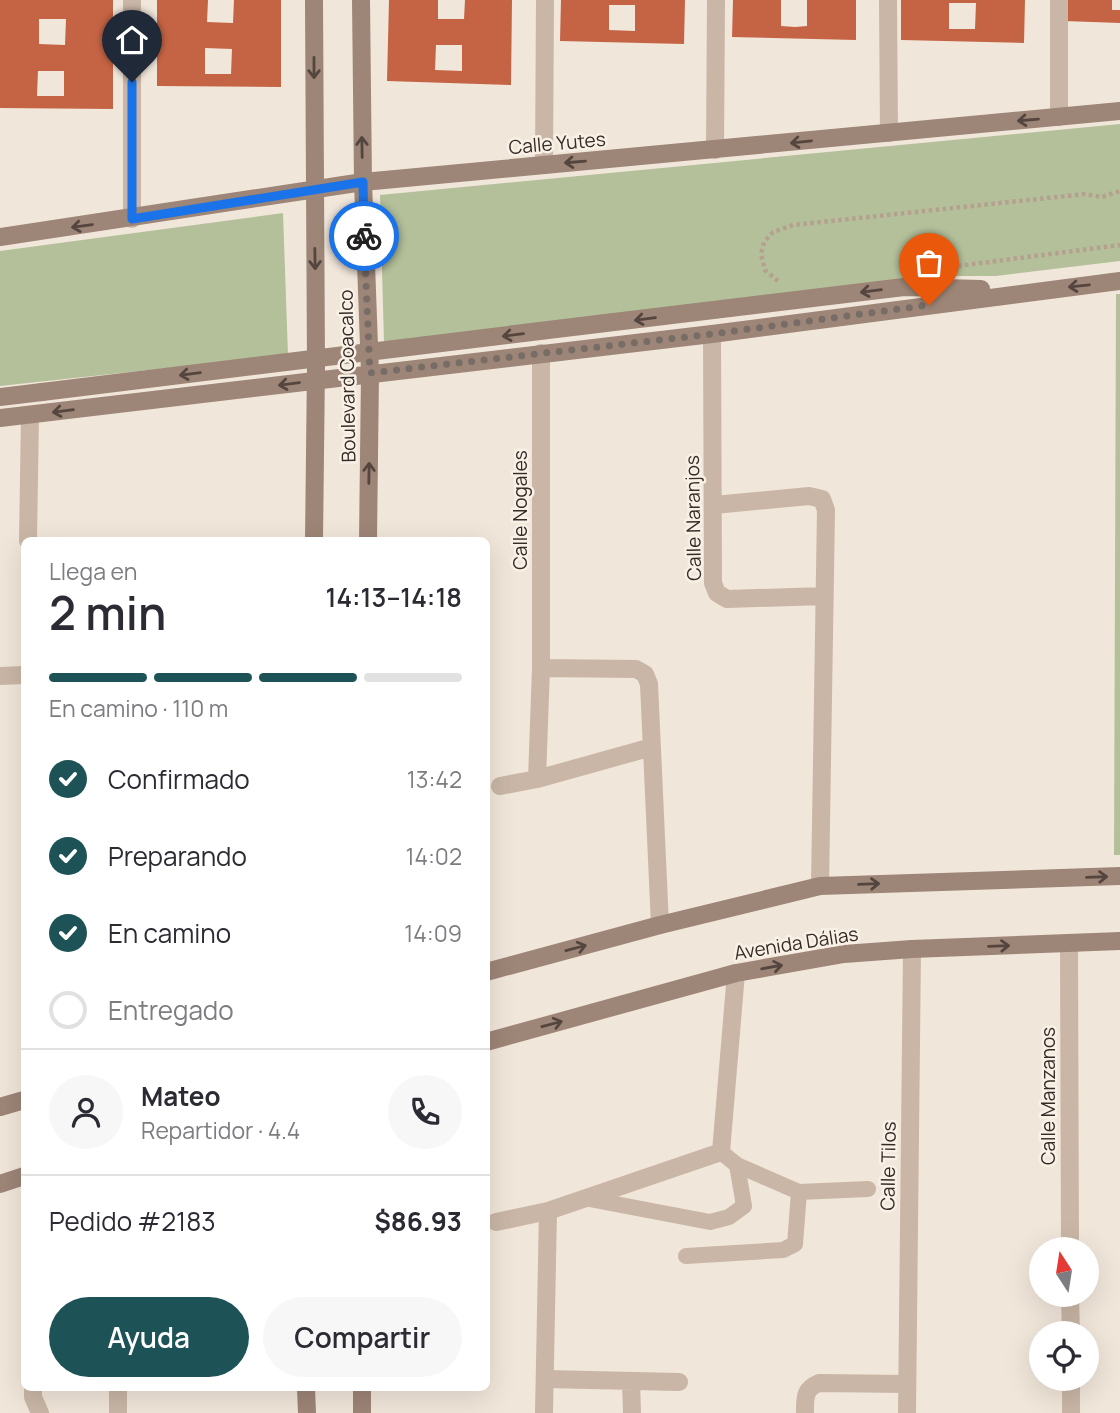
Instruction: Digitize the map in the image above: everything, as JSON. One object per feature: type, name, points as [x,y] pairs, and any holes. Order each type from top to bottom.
[{"type":"main road","name":"Boulevard Coacalco","points":[[314,0],[314,537]]},
{"type":"main road","name":"Boulevard Coacalco","points":[[361,0],[363,182],[370,373],[368,537]]},
{"type":"main road","name":"Calle Yutes","points":[[0,237],[363,182],[1120,111]]},
{"type":"main road","points":[[0,418],[712,334],[1120,281]]},
{"type":"main road","points":[[0,397],[904,287],[1037,290]]},
{"type":"main road","points":[[490,971],[660,925],[820,886],[1120,876]]},
{"type":"main road","name":"Avenida Dálias","points":[[490,1041],[736,973],[844,954],[1120,941]]},
{"type":"main road","points":[[0,1107],[21,1101]]},
{"type":"main road","points":[[0,1184],[21,1178]]},
{"type":"main road","points":[[306,1391],[306,1413]]},
{"type":"main road","points":[[362,1391],[362,1413]]},
{"type":"street","points":[[132,0],[132,219]]},
{"type":"street","points":[[544,165],[545,0]]},
{"type":"street","points":[[715,150],[716,0]]},
{"type":"street","points":[[888,0],[889,134]]},
{"type":"street","points":[[1059,0],[1059,117]]},
{"type":"street","name":"Calle Naranjos","points":[[712,334],[713,583],[717,593],[727,599],[824,596]]},
{"type":"street","name":"Calle Nogales","points":[[537,779],[541,668],[541,353]]},
{"type":"street","points":[[28,537],[30,415]]},
{"type":"street","points":[[713,505],[809,496],[822,499],[826,510],[820,886]]},
{"type":"street","points":[[541,668],[636,669],[645,674],[649,684],[660,925]]},
{"type":"street","points":[[0,676],[21,675]]},
{"type":"street","points":[[500,786],[537,779],[652,747]]},
{"type":"street","name":"Calle Manzanos","points":[[1069,943],[1070,1237]]},
{"type":"street","name":"Calle Tilos","points":[[907,1413],[912,949]]},
{"type":"street","points":[[496,1222],[548,1211],[720,1152],[736,973]]},
{"type":"street","points":[[544,1413],[548,1211]]},
{"type":"street","points":[[545,1379],[679,1382]]},
{"type":"street","points":[[631,1381],[632,1413]]},
{"type":"street","points":[[805,1413],[805,1395],[811,1386],[819,1383],[906,1384]]},
{"type":"street","points":[[33,1391],[40,1413]]},
{"type":"street","points":[[118,1391],[118,1413]]},
{"type":"street","points":[[1071,1391],[1071,1413]]},
{"type":"lane","points":[[720,1152],[737,1165],[799,1192],[868,1189]]},
{"type":"lane","points":[[582,1198],[710,1222],[729,1217],[744,1206],[737,1165]]},
{"type":"lane","points":[[686,1256],[783,1250],[795,1244],[799,1192]]},
{"type":"path","points":[[788,281],[778,281],[765,270],[761,254],[764,242],[773,232],[793,225],[1084,194],[1102,197],[1120,191]]},
{"type":"path","points":[[947,267],[1120,245]]},
{"type":"green space","points":[[1120,124],[1120,261],[996,276],[927,276],[384,342],[380,195]]},
{"type":"green space","points":[[283,213],[288,355],[0,386],[0,251]]},
{"type":"green space","points":[[1116,294],[1120,294],[1120,855],[1114,855]]},
{"type":"building","points":[[0,0],[113,0],[113,109],[0,108]],"holes":[[[39,19],[66,19],[65,45],[39,44]],[[38,71],[64,71],[64,96],[37,96]]]},
{"type":"building","points":[[157,0],[208,0],[207,22],[233,23],[234,0],[281,0],[281,87],[157,86]],"holes":[[[205,48],[232,49],[231,74],[205,74]]]},
{"type":"building","points":[[389,0],[438,0],[438,19],[464,19],[465,0],[512,0],[511,85],[387,81]],"holes":[[[436,45],[462,45],[462,71],[435,70]]]},
{"type":"building","points":[[561,0],[685,0],[684,44],[560,41]],"holes":[[[609,5],[635,5],[635,31],[609,30]]]},
{"type":"building","points":[[733,0],[781,0],[781,26],[795,27],[807,26],[807,0],[856,0],[856,40],[732,37]]},
{"type":"building","points":[[901,0],[1025,0],[1024,43],[901,40]],"holes":[[[949,3],[976,3],[975,29],[949,29]]]},
{"type":"building","points":[[1064,0],[1112,0],[1112,10],[1120,10],[1120,23],[1064,21]]},
{"type":"way so far","points":[[364,236],[370,373],[712,334],[929,305]]},
{"type":"route","points":[[132,82],[132,219],[363,182],[364,236]]}]
